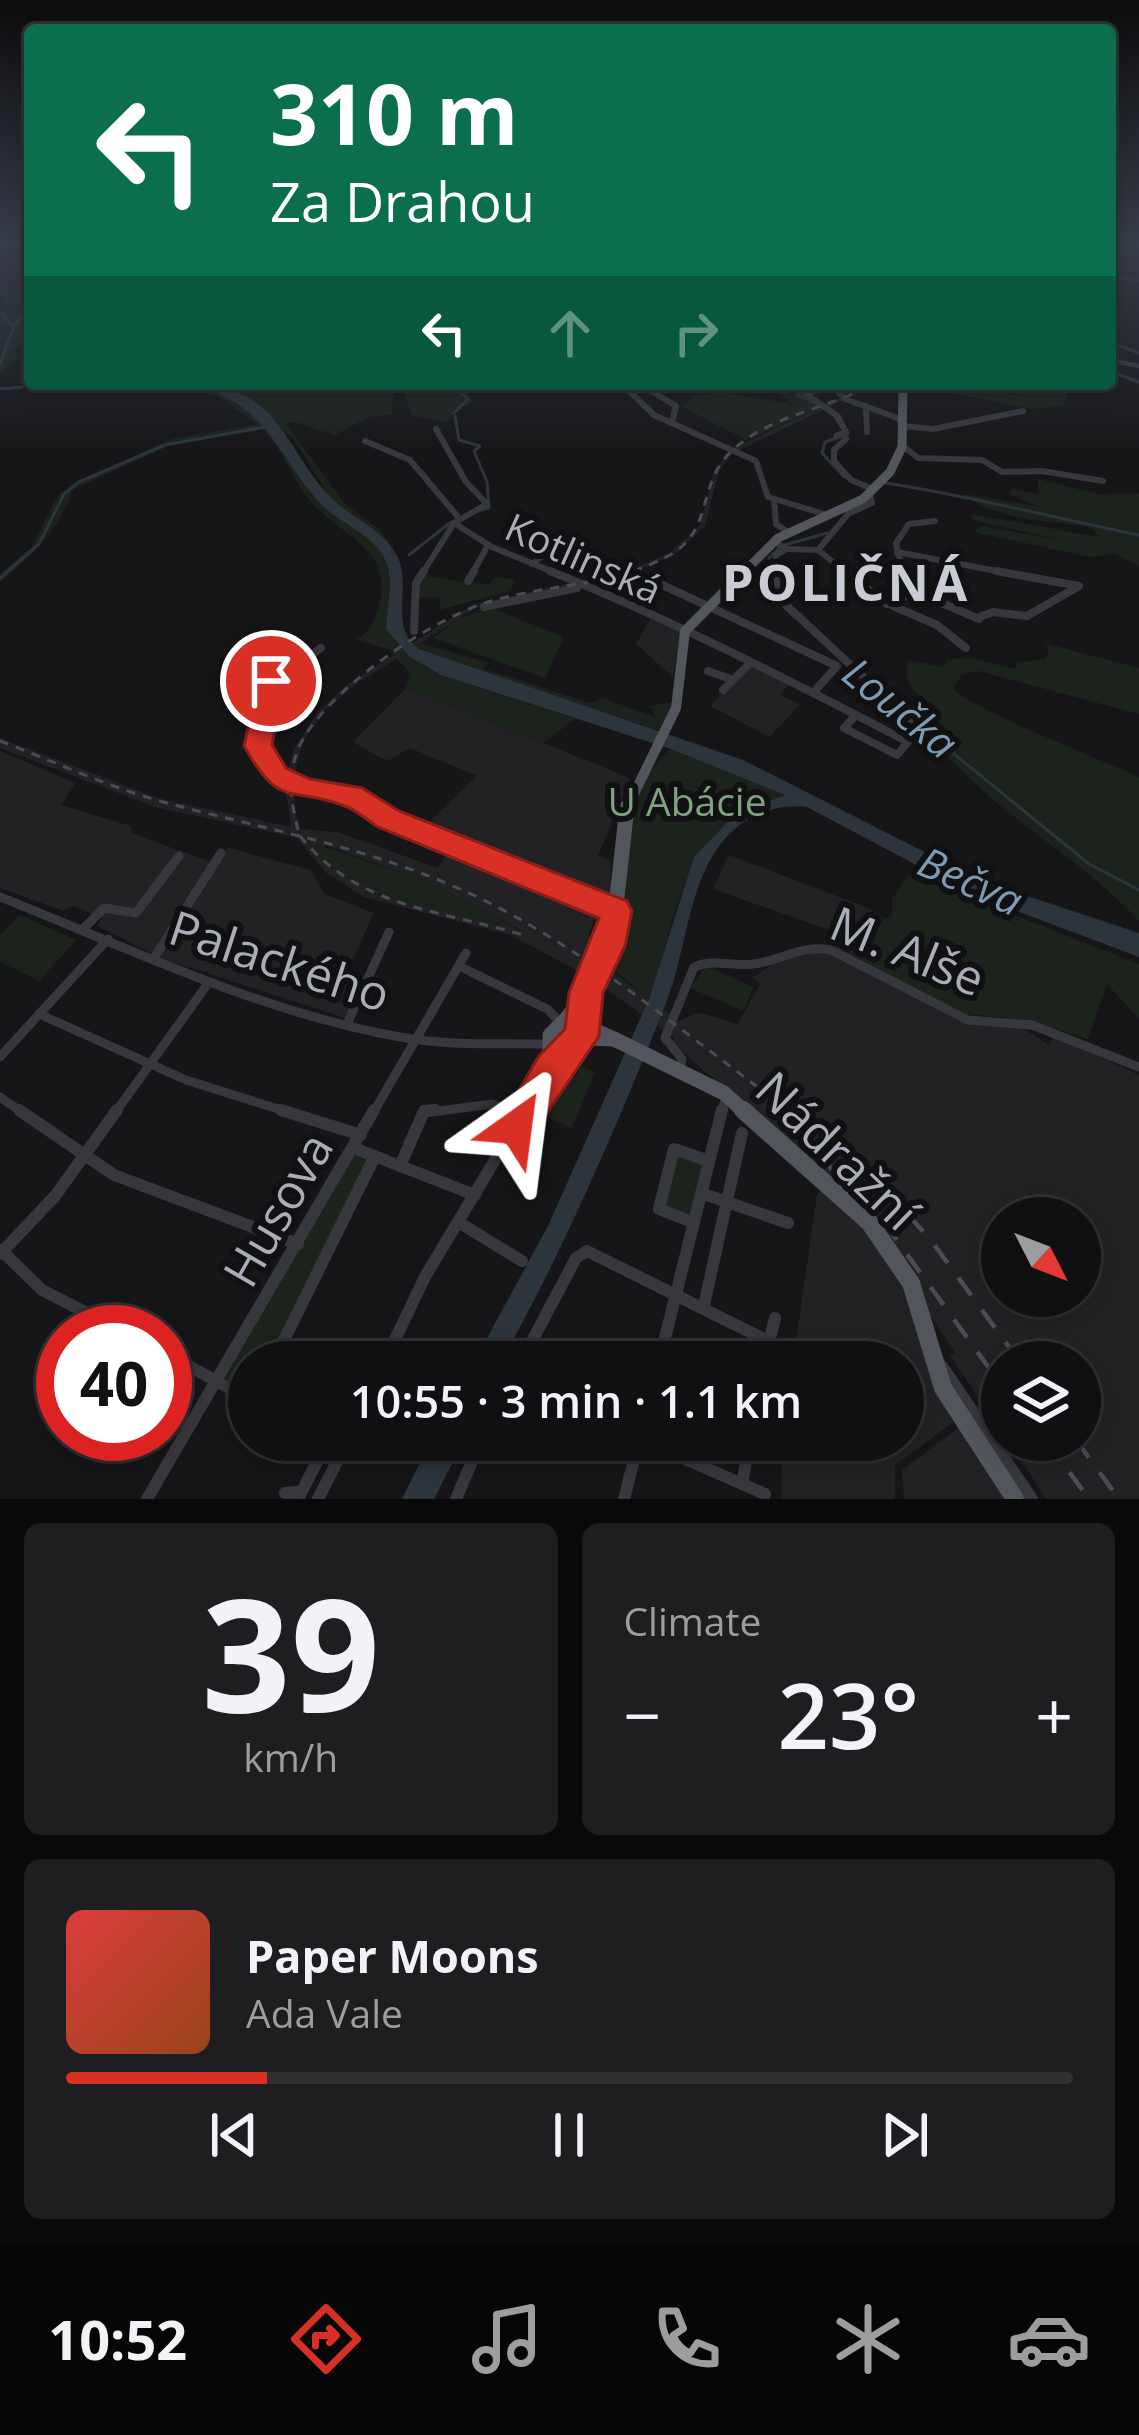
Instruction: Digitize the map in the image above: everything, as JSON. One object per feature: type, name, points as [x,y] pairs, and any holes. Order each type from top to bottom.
[{"type":"main road","points":[[559,1049],[604,957],[616,911],[619,830],[677,705],[685,632],[782,545],[788,532],[872,491],[896,464],[902,445],[903,390]]},
{"type":"main road","points":[[559,1049],[572,1022]]},
{"type":"main road","name":"Nádražní","points":[[572,1022],[726,1095],[884,1241],[911,1283],[929,1350],[951,1403],[1015,1499]]},
{"type":"main road","points":[[559,1049],[591,1038],[617,1040]]},
{"type":"street","points":[[631,390],[654,415],[755,461],[762,491],[774,500],[796,509],[826,512]]},
{"type":"street","points":[[657,390],[670,394],[676,406],[672,423]]},
{"type":"street","points":[[818,390],[806,395],[838,418],[846,432],[836,436]]},
{"type":"street","points":[[837,390],[844,398],[903,423],[933,429],[1023,411]]},
{"type":"street","points":[[866,406],[867,432]]},
{"type":"street","name":"Kotlinská","points":[[436,429],[466,482],[486,500],[485,507],[455,520],[488,545],[578,587],[613,596],[813,693],[856,715],[891,733],[908,742],[897,755],[844,728],[856,715]]},
{"type":"street","points":[[818,550],[821,540],[848,514],[871,504],[872,491],[851,480],[834,461],[835,448],[846,440]]},
{"type":"street","points":[[365,441],[402,454],[455,520],[415,586],[414,631]]},
{"type":"street","points":[[902,445],[918,458],[982,460],[1002,472],[1036,470],[1103,481]]},
{"type":"street","points":[[774,500],[777,525],[788,532]]},
{"type":"street","points":[[776,513],[796,509]]},
{"type":"street","points":[[892,605],[920,587],[900,566],[896,543],[909,531],[909,524],[935,521]]},
{"type":"street","points":[[516,537],[548,551]]},
{"type":"street","points":[[532,564],[561,541]]},
{"type":"street","points":[[468,581],[488,545]]},
{"type":"street","points":[[936,737],[903,714],[851,660],[785,604],[771,566],[782,545],[818,550],[864,590],[937,625],[966,648]]},
{"type":"street","points":[[897,552],[921,581]]},
{"type":"street","points":[[897,552],[1079,586],[1074,594],[1029,615],[996,609],[978,619],[916,592]]},
{"type":"street","points":[[644,576],[837,666],[813,693]]},
{"type":"street","points":[[484,607],[578,587]]},
{"type":"street","points":[[320,649],[270,683],[258,746],[270,770],[289,782],[352,796],[388,819],[616,911]]},
{"type":"street","points":[[723,689],[750,663]]},
{"type":"street","points":[[708,671],[733,680]]},
{"type":"street","points":[[154,958],[221,853]]},
{"type":"street","points":[[83,929],[104,908],[136,913],[179,856]]},
{"type":"street","name":"Palackého","points":[[0,897],[209,982],[346,1024],[417,1040],[559,1049]]},
{"type":"street","points":[[346,1024],[388,932]]},
{"type":"street","points":[[0,1057],[108,939]]},
{"type":"street","name":"M. Alše","points":[[680,1070],[682,1059],[665,1038],[694,967],[710,960],[757,964],[800,946],[831,950],[968,1020],[1032,1025],[1139,1067]]},
{"type":"street","name":"Husova","points":[[147,1499],[466,953]]},
{"type":"street","points":[[459,966],[572,1022]]},
{"type":"street","points":[[71,1305],[42,1290],[1,1252],[85,1158],[209,982]]},
{"type":"street","points":[[39,1014],[153,1067],[358,1142],[375,1156],[475,1195]]},
{"type":"street","points":[[394,1341],[426,1275],[559,1049]]},
{"type":"street","points":[[664,1341],[726,1095]]},
{"type":"street","points":[[0,1097],[114,1175],[298,1244]]},
{"type":"street","points":[[400,1166],[424,1111],[493,1105],[525,1110]]},
{"type":"street","points":[[704,1306],[742,1133]]},
{"type":"street","points":[[694,1222],[658,1209],[674,1149],[709,1161]]},
{"type":"street","points":[[283,1341],[375,1156]]},
{"type":"street","points":[[701,1193],[788,1223]]},
{"type":"street","points":[[463,1225],[522,1261]]},
{"type":"street","points":[[532,1341],[581,1252],[594,1253],[767,1341]]},
{"type":"street","points":[[774,1341],[775,1318]]},
{"type":"street","points":[[929,1350],[1032,1499]]},
{"type":"street","points":[[192,1366],[228,1385]]},
{"type":"street","points":[[294,1495],[311,1461]]},
{"type":"street","points":[[318,1499],[337,1461]]},
{"type":"street","points":[[456,1499],[472,1461]]},
{"type":"street","points":[[624,1499],[641,1461]]},
{"type":"street","points":[[687,1461],[765,1494]]},
{"type":"street","points":[[742,1484],[746,1461]]},
{"type":"shaded area","points":[[864,390],[730,455],[719,472],[705,526],[674,555],[635,571],[475,608],[352,687],[323,713],[303,742],[292,782],[301,829],[337,832],[438,868],[454,842],[422,829],[477,776],[410,748],[387,761],[353,742],[406,688],[630,778],[598,856],[610,860],[611,906],[601,904],[588,935],[603,945],[587,953],[679,1021],[698,1012],[737,1024],[760,984],[753,977],[797,949],[833,954],[961,1020],[1019,1026],[1049,1045],[1055,1036],[1139,1075],[1139,1499],[1046,1499],[1022,1461],[1101,1461],[1101,1341],[981,1341],[981,1401],[950,1356],[955,1352],[931,1317],[910,1265],[843,1181],[838,1184],[674,1045],[674,1038],[588,976],[510,935],[364,897],[325,872],[297,838],[155,807],[0,748],[0,738],[161,799],[291,827],[285,783],[294,749],[318,711],[348,684],[472,605],[633,568],[670,553],[700,525],[714,471],[731,449]],"holes":[[[325,845],[424,880],[521,930],[381,896],[331,867]]]},
{"type":"shaded area","points":[[651,618],[681,630],[673,677],[636,644]]},
{"type":"shaded area","points":[[750,665],[789,684],[780,695],[800,704],[770,737],[710,706]]},
{"type":"shaded area","points":[[0,751],[76,783],[61,805],[131,826],[133,834],[209,861],[229,848],[311,870],[324,894],[374,913],[347,972],[371,979],[352,1020],[164,959],[97,926],[102,918],[73,906],[64,911],[0,888]]},
{"type":"shaded area","points":[[729,855],[886,919],[849,937],[713,889]]},
{"type":"shaded area","points":[[823,1189],[863,1225],[898,1273],[955,1421],[924,1444],[924,1341],[796,1341],[817,1195]]},
{"type":"shaded area","points":[[959,1427],[1007,1499],[904,1499],[902,1470],[914,1461],[924,1461],[924,1453]]},
{"type":"shaded area","points":[[782,1461],[900,1461],[895,1465],[895,1499],[781,1499]]},
{"type":"green space","points":[[0,313],[24,313],[24,342],[13,350],[20,356],[0,373]]},
{"type":"green space","points":[[196,390],[214,390],[248,409],[320,503],[383,556],[389,573],[386,629],[422,665],[575,719],[542,744],[406,688],[411,674],[388,649],[356,640],[370,628],[377,611],[380,573],[373,559],[310,501],[263,430],[172,444],[72,490],[44,540],[0,582],[0,574],[32,547],[58,495],[73,484],[171,439],[257,424],[223,399]]},
{"type":"green space","points":[[225,390],[400,390],[393,394],[392,415],[371,416],[335,435],[294,422],[286,424],[345,504],[379,529],[394,550],[329,496],[293,438]]},
{"type":"green space","points":[[402,390],[462,390],[475,401],[456,410],[446,423],[412,415]]},
{"type":"green space","points":[[772,390],[809,390],[826,405],[746,440],[681,406],[698,395],[723,392],[792,404]]},
{"type":"green space","points":[[978,390],[1020,395],[994,390],[1067,390],[1063,406],[1031,409],[941,391]]},
{"type":"green space","points":[[1038,479],[1098,494],[1139,493],[1139,566],[1115,554],[1090,557],[974,532],[981,526],[1066,541],[972,520],[971,514],[1099,537],[1092,528],[992,510],[963,494],[1037,506],[1009,494],[1012,489],[1039,494]]},
{"type":"green space","points":[[423,576],[489,585],[495,577],[516,580],[510,591],[439,610],[441,598],[415,597]]},
{"type":"green space","points":[[491,608],[564,637],[545,678],[433,638],[458,619]]},
{"type":"green space","points":[[1044,643],[1139,668],[1139,714],[979,671],[962,674],[953,688],[1009,721],[1139,777],[1139,921],[966,775],[941,746],[931,714],[907,675],[908,660],[943,667],[948,660],[970,658],[1015,669],[1017,662],[1046,659],[1049,649]]},
{"type":"green space","points":[[413,645],[489,663],[481,668],[590,703],[603,698],[657,718],[650,706],[673,702],[662,731],[447,663]]},
{"type":"green space","name":"U Abácie","points":[[671,749],[787,795],[752,807],[725,825],[705,847],[678,902],[649,999],[610,966],[630,821],[652,769]]},
{"type":"green space","points":[[307,841],[424,880],[527,934],[380,894],[353,882]]},
{"type":"green space","points":[[909,874],[1139,964],[1139,1019],[1107,984],[1088,1039],[1031,1021],[967,1014],[830,946],[892,915],[892,899]]},
{"type":"green space","points":[[20,915],[76,940],[39,981],[0,962],[0,935]]},
{"type":"green space","points":[[706,966],[754,987],[743,1011],[690,988]]},
{"type":"green space","points":[[581,1066],[595,1072],[572,1128],[548,1118],[569,1072],[577,1075]]},
{"type":"green space","points":[[354,1148],[375,1156],[283,1341],[243,1341]]},
{"type":"green space","points":[[675,1151],[703,1161],[689,1219],[660,1208]]},
{"type":"water","name":"Bečva","points":[[208,390],[229,390],[263,408],[317,482],[389,543],[402,574],[405,631],[419,649],[743,760],[982,881],[1139,933],[1139,957],[969,893],[807,807],[781,807],[746,820],[708,863],[666,1003],[547,1275],[512,1341],[485,1341],[548,1226],[649,999],[694,857],[736,813],[785,795],[671,749],[441,675],[410,657],[386,629],[390,579],[382,554],[318,501],[266,430],[238,404]]},
{"type":"water","points":[[421,1461],[453,1461],[434,1499],[402,1499]]},
{"type":"waterway","points":[[0,313],[11,324]]},
{"type":"waterway","points":[[0,364],[24,313]]},
{"type":"waterway","points":[[1116,344],[1139,353]]},
{"type":"waterway","points":[[1116,373],[1139,382]]},
{"type":"waterway","points":[[0,389],[22,387]]},
{"type":"waterway","points":[[454,413],[468,399],[457,390]]},
{"type":"waterway","name":"Loučka","points":[[805,390],[797,395],[815,403]]},
{"type":"waterway","name":"Loučka","points":[[839,415],[848,434],[825,442],[822,453],[844,477]]},
{"type":"waterway","points":[[455,416],[459,440],[480,446],[474,451],[487,482],[489,508],[478,511]]},
{"type":"waterway","points":[[0,578],[39,544],[64,494],[79,482],[165,445],[270,426]]},
{"type":"waterway","points":[[886,483],[1139,535]]},
{"type":"waterway","points":[[409,555],[451,522]]},
{"type":"waterway","name":"Loučka","points":[[794,617],[771,593],[769,558],[781,546],[827,533]]},
{"type":"waterway","name":"Loučka","points":[[937,740],[1089,864],[1139,890]]},
{"type":"railway","points":[[298,830],[291,790],[298,749],[330,704],[382,660],[439,623],[491,601],[604,579],[668,556],[692,535],[717,469],[741,443],[776,423],[861,390]]},
{"type":"railway","points":[[0,741],[142,796],[301,837]]},
{"type":"railway","points":[[301,837],[424,874],[504,911],[632,992],[789,1110]]},
{"type":"railway","points":[[301,837],[323,860],[374,892],[523,935]]},
{"type":"railway","points":[[754,1095],[773,1113]]},
{"type":"railway","points":[[770,1110],[875,1210],[981,1357]]},
{"type":"railway","points":[[789,1110],[856,1158],[930,1239],[1005,1341]]},
{"type":"railway","points":[[789,1110],[793,1113]]},
{"type":"railway","points":[[1061,1461],[1089,1499]]},
{"type":"railway","points":[[1091,1461],[1119,1499]]},
{"type":"district","name":"POLIČNÁ","points":[[846,581]]},
{"type":"route","points":[[271,681],[264,696],[258,746],[276,775],[306,789],[352,796],[388,819],[616,911],[608,946],[586,993],[581,1036],[552,1068],[516,1127]]}]
